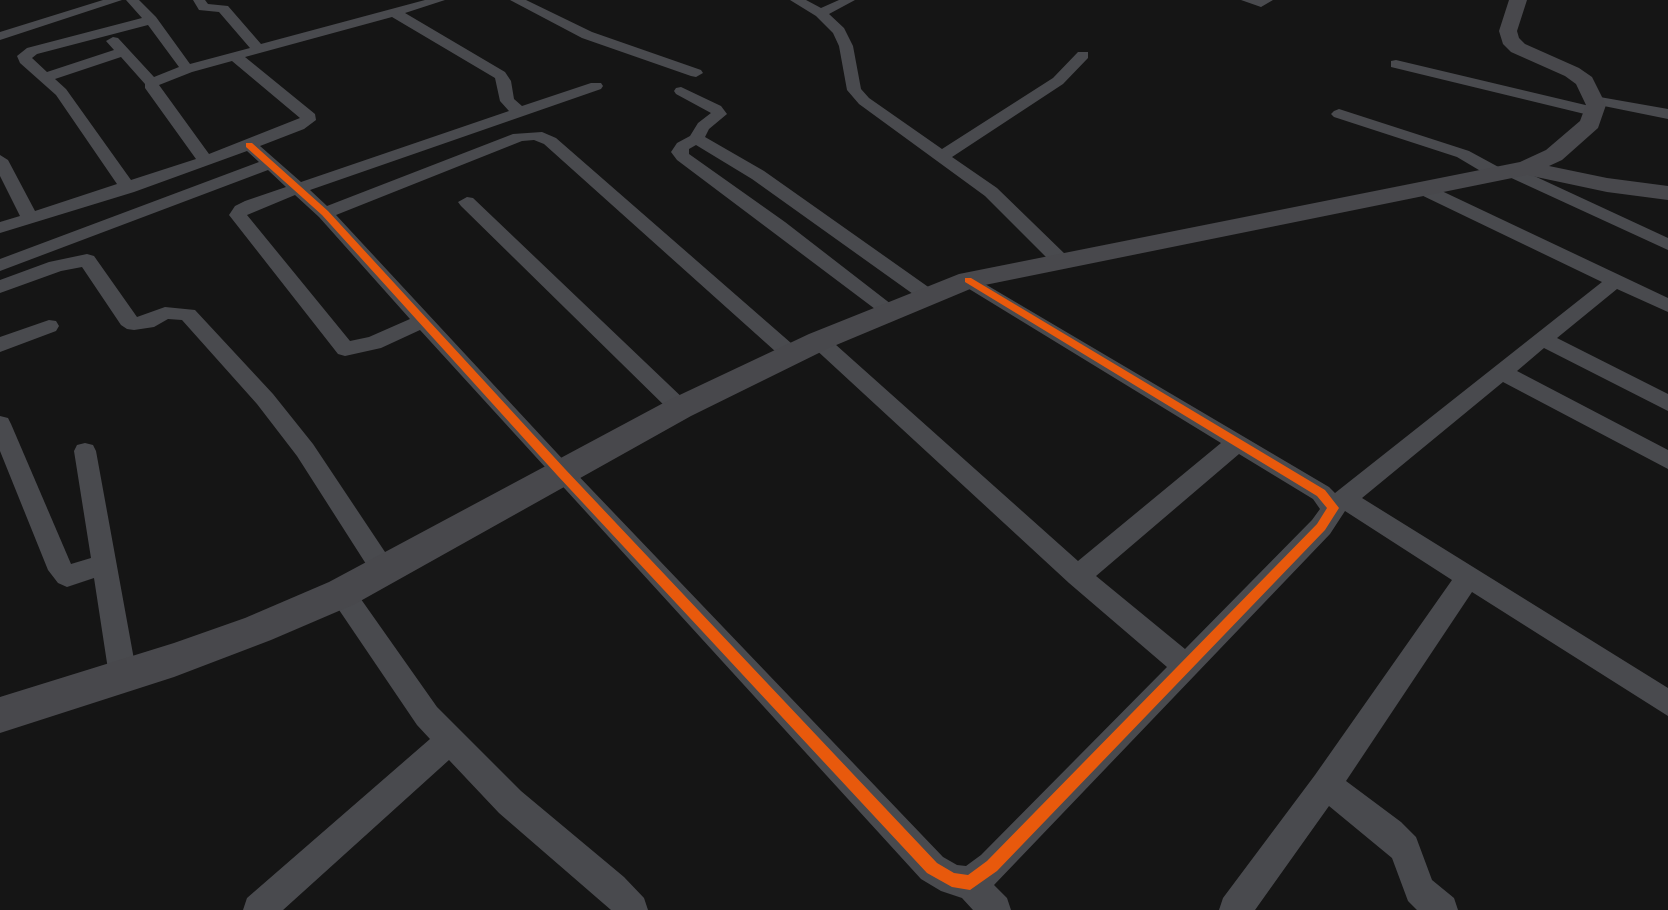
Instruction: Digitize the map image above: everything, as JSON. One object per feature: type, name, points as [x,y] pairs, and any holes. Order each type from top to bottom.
[{"type":"main road","points":[[0,715],[258,629],[342,593],[680,408],[819,341],[968,280],[1513,172],[1554,155],[1590,123],[1594,106],[1585,81],[1518,48],[1510,40],[1508,31],[1518,0]]},
{"type":"main road","points":[[1513,172],[1668,193]]},
{"type":"street","points":[[0,36],[116,0]]},
{"type":"street","points":[[132,0],[187,69]]},
{"type":"street","points":[[199,0],[204,7],[223,9],[259,50]]},
{"type":"street","points":[[152,83],[187,69],[439,0]]},
{"type":"street","points":[[516,0],[568,27],[696,73]]},
{"type":"street","points":[[796,0],[821,13],[839,31],[846,46],[854,90],[880,113],[1005,203],[1060,260]]},
{"type":"street","points":[[821,13],[849,0]]},
{"type":"street","points":[[1247,0],[1261,3],[1267,0]]},
{"type":"street","points":[[395,13],[500,75],[505,81],[506,100],[520,112]]},
{"type":"street","points":[[128,188],[61,92],[25,60],[24,55],[150,20]]},
{"type":"street","points":[[104,32],[152,83],[152,88],[206,161]]},
{"type":"street","points":[[46,78],[123,52]]},
{"type":"street","points":[[942,156],[1026,104],[1058,81],[1083,55]]},
{"type":"street","points":[[0,228],[206,161],[309,120],[307,114],[236,57]]},
{"type":"street","points":[[1396,64],[1594,106],[1668,114]]},
{"type":"street","points":[[424,320],[374,343],[345,349],[238,215],[241,210],[251,205],[596,86]]},
{"type":"street","points":[[681,91],[716,109],[719,114],[703,126],[696,139],[683,146],[679,152],[682,157],[779,226],[890,311]]},
{"type":"street","points":[[1339,114],[1513,172],[1668,245]]},
{"type":"street","points":[[325,213],[519,137],[536,135],[550,141],[792,355]]},
{"type":"street","points":[[696,139],[758,175],[927,295]]},
{"type":"street","points":[[249,145],[325,213],[561,472],[932,868],[952,880],[970,883],[995,910]]},
{"type":"street","points":[[0,160],[30,219]]},
{"type":"street","points":[[2,260],[270,164]]},
{"type":"street","points":[[1423,189],[1668,306]]},
{"type":"street","points":[[467,202],[680,408]]},
{"type":"street","points":[[0,287],[56,266],[87,260],[128,320],[134,324],[147,322],[165,313],[188,314],[265,400],[305,450],[384,572]]},
{"type":"street","points":[[968,280],[1339,504],[1468,577],[1668,703]]},
{"type":"street","points":[[970,883],[992,866],[1321,527],[1339,504],[1615,281]]},
{"type":"street","points":[[0,345],[49,326]]},
{"type":"street","points":[[1544,340],[1668,403]]},
{"type":"street","points":[[819,341],[1078,576],[1185,666]]},
{"type":"street","points":[[1503,373],[1668,460]]},
{"type":"street","points":[[0,424],[61,570],[68,576],[104,564]]},
{"type":"street","points":[[1078,576],[1237,443]]},
{"type":"street","points":[[85,452],[123,676]]},
{"type":"street","points":[[1235,910],[1326,785],[1468,577]]},
{"type":"street","points":[[342,593],[427,716],[510,802],[613,888],[632,910]]},
{"type":"street","points":[[259,910],[450,740]]},
{"type":"street","points":[[1326,785],[1390,833],[1405,848],[1419,890],[1442,910]]},
{"type":"cycle path","points":[[249,145],[325,213],[561,472],[932,868],[952,880],[970,883],[992,866],[1321,527],[1333,508],[1321,493],[968,280]]}]
